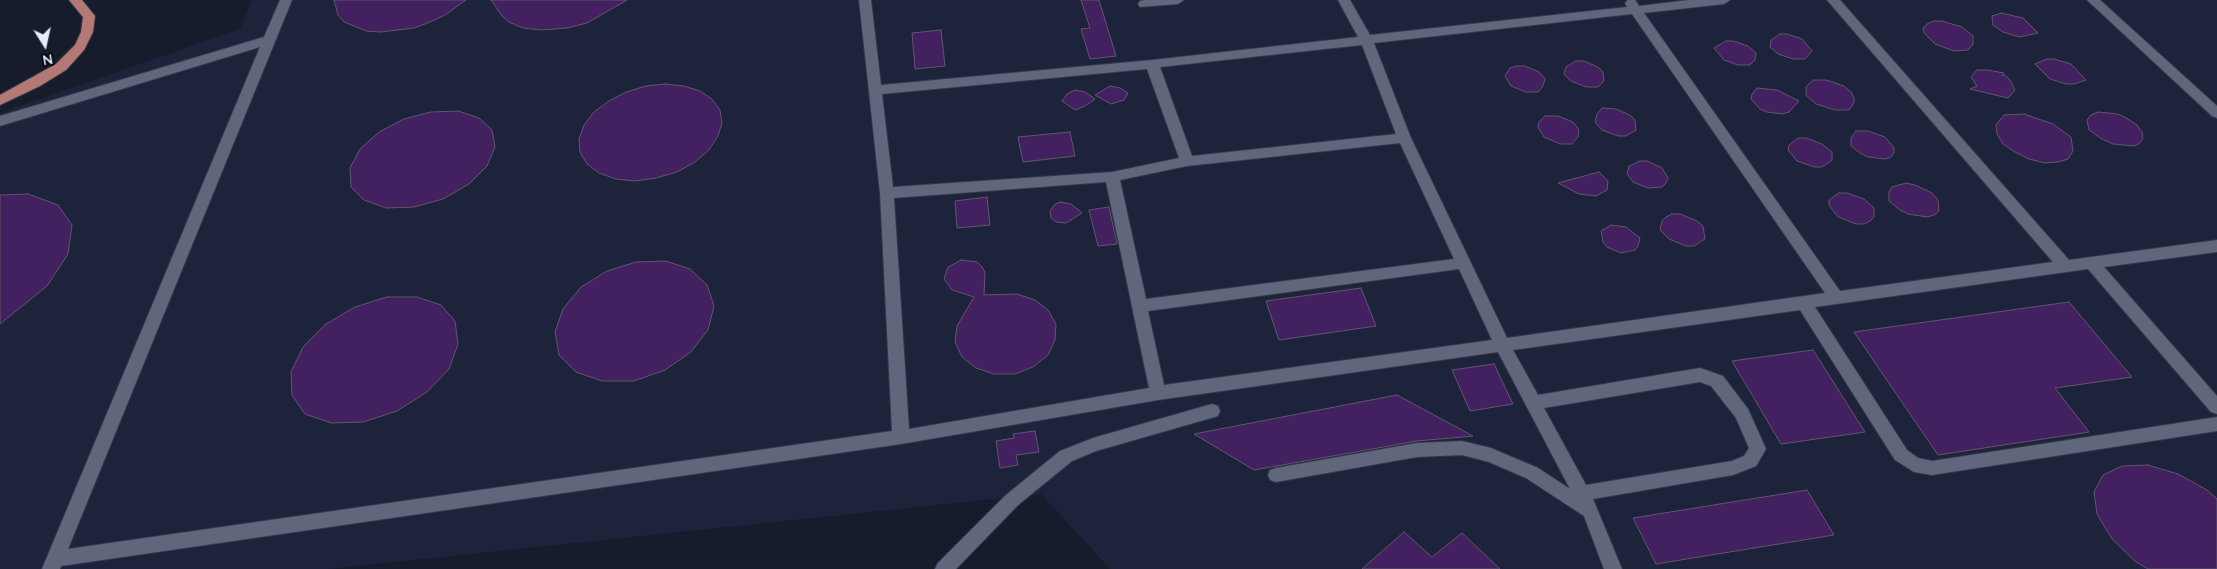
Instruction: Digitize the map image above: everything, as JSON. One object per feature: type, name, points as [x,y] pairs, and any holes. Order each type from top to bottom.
[{"type":"main road","points":[[0,101],[61,67],[80,47],[87,32],[88,16],[75,0]]},
{"type":"lane","points":[[52,564],[286,0]]},
{"type":"lane","points":[[865,0],[887,193],[900,437]]},
{"type":"lane","points":[[1144,4],[1178,0]]},
{"type":"lane","points":[[1344,0],[1366,41],[1404,138],[1503,346],[1591,511],[1613,569]]},
{"type":"lane","points":[[876,90],[1152,64],[1366,41],[1632,4],[1724,0]]},
{"type":"lane","points":[[1833,0],[2064,265]]},
{"type":"lane","points":[[2093,0],[2217,113]]},
{"type":"lane","points":[[1632,4],[1836,296]]},
{"type":"lane","points":[[0,121],[269,40]]},
{"type":"lane","points":[[1152,64],[1188,161]]},
{"type":"lane","points":[[887,193],[1112,177],[1188,161],[1404,138]]},
{"type":"lane","points":[[1112,177],[1158,393]]},
{"type":"lane","points":[[52,564],[900,437],[1158,393],[1804,303],[1836,296],[2217,246]]},
{"type":"lane","points":[[2091,262],[2217,407]]},
{"type":"lane","points":[[1139,306],[1463,263]]},
{"type":"lane","points":[[1804,303],[1901,455],[1914,465],[1932,468],[2217,424]]},
{"type":"lane","points":[[1533,403],[1700,375],[1718,381],[1742,414],[1758,449],[1750,461],[1733,468],[1581,493]]},
{"type":"lane","points":[[944,569],[1012,500],[1066,456],[1093,445],[1212,411]]},
{"type":"lane","points":[[1276,475],[1417,450],[1462,448],[1491,455],[1532,473],[1591,511]]},
{"type":"shaded area","points":[[252,0],[2217,0],[2217,569],[1110,569],[1041,494],[328,569],[0,569],[0,113],[240,29]]},
{"type":"building","points":[[334,0],[466,0],[445,15],[430,22],[414,28],[381,32],[366,31],[344,22],[338,15]]},
{"type":"building","points":[[491,0],[627,0],[587,23],[567,28],[541,30],[523,28],[509,22],[502,16]]},
{"type":"building","points":[[1081,0],[1099,0],[1116,56],[1090,59],[1081,29],[1090,28]]},
{"type":"building","points":[[2001,13],[2023,18],[2038,33],[2019,37],[2003,32],[1993,25],[1992,16]]},
{"type":"building","points":[[1934,21],[1942,21],[1962,27],[1973,36],[1973,44],[1968,50],[1954,51],[1935,44],[1924,33],[1923,28]]},
{"type":"building","points":[[941,30],[945,66],[915,69],[912,33]]},
{"type":"building","points":[[1780,34],[1787,34],[1802,39],[1812,51],[1805,59],[1793,59],[1778,54],[1770,47],[1771,40]]},
{"type":"building","points":[[1726,41],[1733,41],[1748,46],[1756,53],[1755,60],[1750,65],[1738,65],[1724,60],[1714,48]]},
{"type":"building","points":[[2047,59],[2071,64],[2086,80],[2074,84],[2066,84],[2050,79],[2035,64]]},
{"type":"building","points":[[1576,61],[1584,61],[1598,67],[1603,72],[1604,81],[1598,87],[1586,87],[1571,81],[1564,74],[1566,67]]},
{"type":"building","points":[[1525,66],[1539,72],[1545,79],[1543,86],[1538,92],[1526,92],[1511,86],[1505,76],[1510,68]]},
{"type":"building","points":[[1977,70],[2004,73],[2002,76],[2005,75],[2010,80],[2015,90],[2008,98],[1970,89],[1977,86],[1971,77]]},
{"type":"building","points":[[1813,80],[1826,80],[1844,86],[1851,92],[1854,103],[1849,110],[1835,110],[1816,104],[1806,95],[1806,87]]},
{"type":"building","points":[[665,84],[684,86],[700,91],[712,99],[720,110],[722,123],[718,136],[709,150],[695,162],[677,172],[635,181],[616,179],[599,173],[587,164],[580,152],[579,139],[584,125],[594,112],[626,92],[646,86]]},
{"type":"building","points":[[1110,86],[1120,88],[1128,93],[1124,100],[1111,104],[1095,95]]},
{"type":"building","points":[[1757,88],[1777,90],[1799,101],[1789,112],[1783,114],[1767,112],[1760,109],[1751,99],[1752,94]]},
{"type":"building","points":[[1075,90],[1085,92],[1095,99],[1075,110],[1062,101],[1067,94]]},
{"type":"building","points":[[1602,108],[1616,109],[1630,115],[1635,120],[1636,130],[1626,136],[1618,136],[1602,130],[1595,122],[1597,114]]},
{"type":"building","points":[[458,111],[479,118],[492,130],[495,147],[487,166],[469,184],[443,199],[414,207],[386,208],[364,200],[351,187],[350,168],[360,149],[379,132],[404,119],[431,112]]},
{"type":"building","points":[[2098,112],[2118,114],[2137,125],[2142,132],[2143,138],[2140,143],[2134,146],[2113,144],[2089,130],[2087,120],[2091,115]]},
{"type":"building","points":[[2024,114],[2053,124],[2071,137],[2073,151],[2068,159],[2045,163],[2029,159],[2003,144],[1997,134],[1996,125],[2004,115]]},
{"type":"building","points":[[1545,116],[1558,116],[1573,122],[1579,130],[1578,137],[1572,144],[1560,144],[1544,137],[1538,127],[1539,122]]},
{"type":"building","points":[[1856,131],[1868,131],[1885,137],[1894,148],[1894,153],[1891,157],[1885,159],[1868,157],[1860,153],[1851,146],[1851,138]]},
{"type":"building","points":[[1070,132],[1075,156],[1023,162],[1018,137]]},
{"type":"building","points":[[1798,138],[1806,138],[1822,144],[1832,152],[1832,160],[1822,167],[1814,167],[1797,161],[1788,150],[1789,145]]},
{"type":"building","points":[[1640,161],[1647,161],[1662,168],[1668,178],[1662,187],[1648,188],[1633,182],[1627,174],[1629,166]]},
{"type":"building","points":[[1599,172],[1608,181],[1607,190],[1596,196],[1579,194],[1558,183]]},
{"type":"building","points":[[1906,183],[1932,193],[1938,200],[1939,211],[1927,217],[1908,214],[1889,201],[1889,192],[1892,187]]},
{"type":"building","points":[[1839,193],[1847,193],[1864,199],[1874,208],[1874,217],[1864,224],[1856,224],[1838,217],[1829,205],[1829,200]]},
{"type":"building","points":[[28,194],[58,205],[72,225],[68,254],[47,286],[0,324],[0,195]]},
{"type":"building","points":[[987,197],[990,225],[957,228],[955,201]]},
{"type":"building","points":[[1061,202],[1071,204],[1082,213],[1066,223],[1056,222],[1051,218],[1050,211],[1055,204]]},
{"type":"building","points":[[1109,207],[1117,244],[1098,246],[1089,210]]},
{"type":"building","points":[[1672,214],[1680,214],[1697,221],[1703,226],[1705,239],[1694,246],[1686,246],[1669,239],[1660,230],[1662,221]]},
{"type":"building","points":[[1611,225],[1626,227],[1640,238],[1635,250],[1621,253],[1607,247],[1603,242],[1601,231]]},
{"type":"building","points":[[961,260],[977,262],[982,267],[985,272],[984,295],[1017,294],[1035,300],[1048,310],[1056,324],[1055,340],[1048,355],[1033,367],[1015,374],[994,374],[976,368],[962,357],[955,342],[957,326],[974,297],[952,290],[944,279],[948,267]]},
{"type":"building","points":[[666,261],[690,269],[707,285],[714,306],[708,330],[691,352],[665,370],[634,381],[602,381],[576,372],[559,355],[555,332],[563,309],[581,287],[607,271],[636,262]]},
{"type":"building","points":[[1361,288],[1376,326],[1279,340],[1266,301]]},
{"type":"building","points":[[387,297],[417,297],[441,305],[455,321],[458,344],[449,369],[427,392],[397,411],[363,422],[331,423],[305,414],[292,395],[291,372],[303,347],[326,324],[355,307]]},
{"type":"building","points":[[2069,302],[2132,377],[2055,388],[2089,432],[1938,455],[1854,332]]},
{"type":"building","points":[[1813,350],[1865,432],[1781,444],[1732,361]]},
{"type":"building","points":[[1494,364],[1513,404],[1470,411],[1452,370]]},
{"type":"building","points":[[1397,395],[1473,436],[1417,441],[1254,470],[1194,434]]},
{"type":"building","points":[[1035,431],[1039,452],[1016,455],[1018,465],[1000,468],[996,441],[1014,438],[1013,434]]},
{"type":"building","points":[[2148,465],[2178,474],[2207,490],[2217,499],[2217,569],[2148,569],[2136,562],[2112,539],[2097,514],[2094,492],[2103,475],[2122,466]]},
{"type":"building","points":[[1807,490],[1834,535],[1656,564],[1633,518]]},
{"type":"building","points":[[1404,532],[1432,557],[1462,533],[1500,569],[1362,569]]}]
